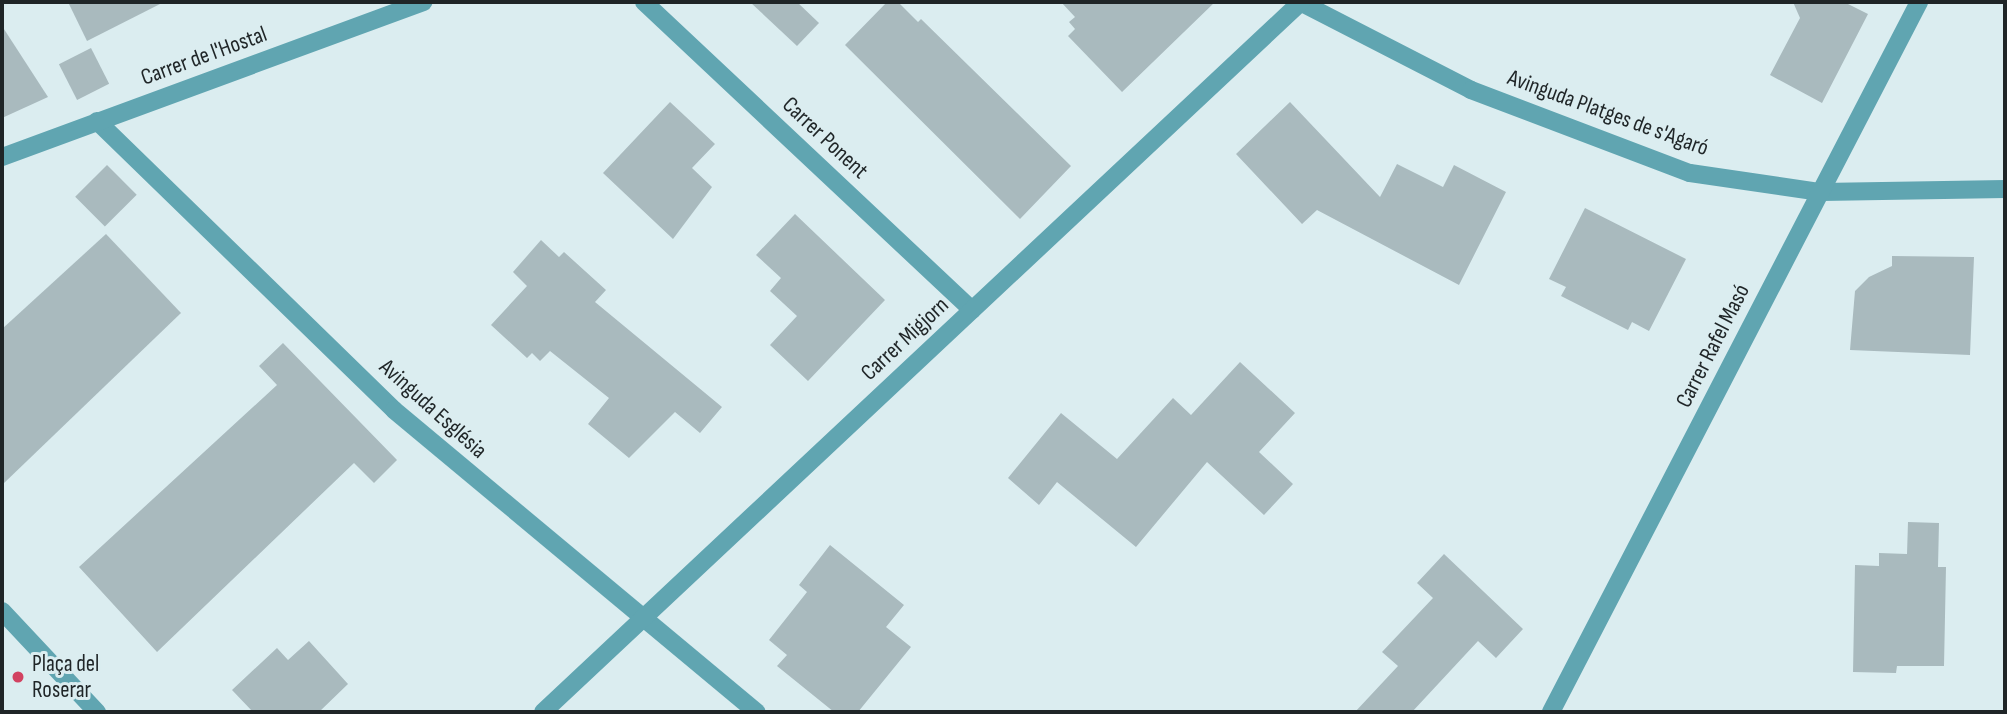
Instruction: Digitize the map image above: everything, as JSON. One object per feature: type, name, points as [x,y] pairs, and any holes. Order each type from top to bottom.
[{"type":"street","name":"Carrer de l'Hostal","points":[[2,157],[422,2]]},
{"type":"street","name":"Carrer Ponent","points":[[644,2],[972,310]]},
{"type":"street","name":"Carrer Migjorn","points":[[543,712],[1301,2]]},
{"type":"street","name":"Avinguda Platges de s'Agaró","points":[[1301,2],[1471,90],[1690,173],[1821,191],[2005,189]]},
{"type":"street","name":"Carrer Rafel Masó","points":[[1551,712],[1919,2]]},
{"type":"street","name":"Avinguda Església","points":[[97,121],[394,410],[641,620],[757,712]]},
{"type":"street","points":[[2,611],[97,712]]},
{"type":"building","points":[[68,2],[164,2],[87,41]]},
{"type":"building","points":[[750,2],[797,2],[819,23],[797,46]]},
{"type":"building","points":[[887,2],[898,2],[918,22],[921,19],[1071,166],[1020,219],[845,45]]},
{"type":"building","points":[[1061,2],[1215,2],[1122,92],[1068,36],[1075,29],[1069,22],[1075,17]]},
{"type":"building","points":[[1793,2],[1844,2],[1868,14],[1822,103],[1770,75],[1800,18]]},
{"type":"building","points":[[2,26],[48,97],[2,118]]},
{"type":"building","points":[[91,48],[109,84],[77,100],[59,64]]},
{"type":"building","points":[[670,102],[715,144],[692,168],[712,187],[673,239],[603,173]]},
{"type":"building","points":[[1290,102],[1380,197],[1397,164],[1443,187],[1454,165],[1506,192],[1459,285],[1317,210],[1302,224],[1236,154]]},
{"type":"building","points":[[107,165],[137,195],[105,227],[75,197]]},
{"type":"building","points":[[1585,208],[1686,259],[1649,331],[1632,322],[1628,330],[1561,296],[1566,287],[1549,279]]},
{"type":"building","points":[[795,214],[885,300],[808,381],[770,345],[797,316],[770,291],[781,278],[756,255]]},
{"type":"building","points":[[106,234],[181,313],[2,485],[2,329]]},
{"type":"building","points":[[541,240],[559,257],[564,252],[606,290],[595,302],[722,407],[700,433],[675,412],[629,458],[588,424],[609,398],[550,351],[540,361],[532,353],[527,358],[491,325],[527,286],[513,272]]},
{"type":"building","points":[[1892,256],[1974,257],[1970,355],[1850,350],[1855,291],[1869,277],[1892,266]]},
{"type":"building","points":[[283,343],[397,460],[374,483],[354,463],[157,652],[79,567],[277,385],[259,366]]},
{"type":"building","points":[[1240,362],[1295,413],[1259,452],[1293,484],[1264,515],[1207,462],[1136,547],[1057,482],[1039,505],[1008,478],[1061,413],[1117,459],[1173,398],[1191,415]]},
{"type":"building","points":[[1908,522],[1939,523],[1938,567],[1946,567],[1944,666],[1897,666],[1896,673],[1853,672],[1855,565],[1879,566],[1879,553],[1907,554]]},
{"type":"building","points":[[830,545],[904,605],[886,627],[911,647],[858,712],[834,712],[777,666],[787,655],[769,640],[807,592],[799,585]]},
{"type":"building","points":[[1444,554],[1523,629],[1496,658],[1478,641],[1412,712],[1355,712],[1398,666],[1382,652],[1433,598],[1417,583]]},
{"type":"building","points":[[309,641],[348,684],[319,712],[253,712],[232,690],[277,648],[288,660]]},
{"type":"place","name":"Plaça del Roserar","points":[[18,677]]}]
